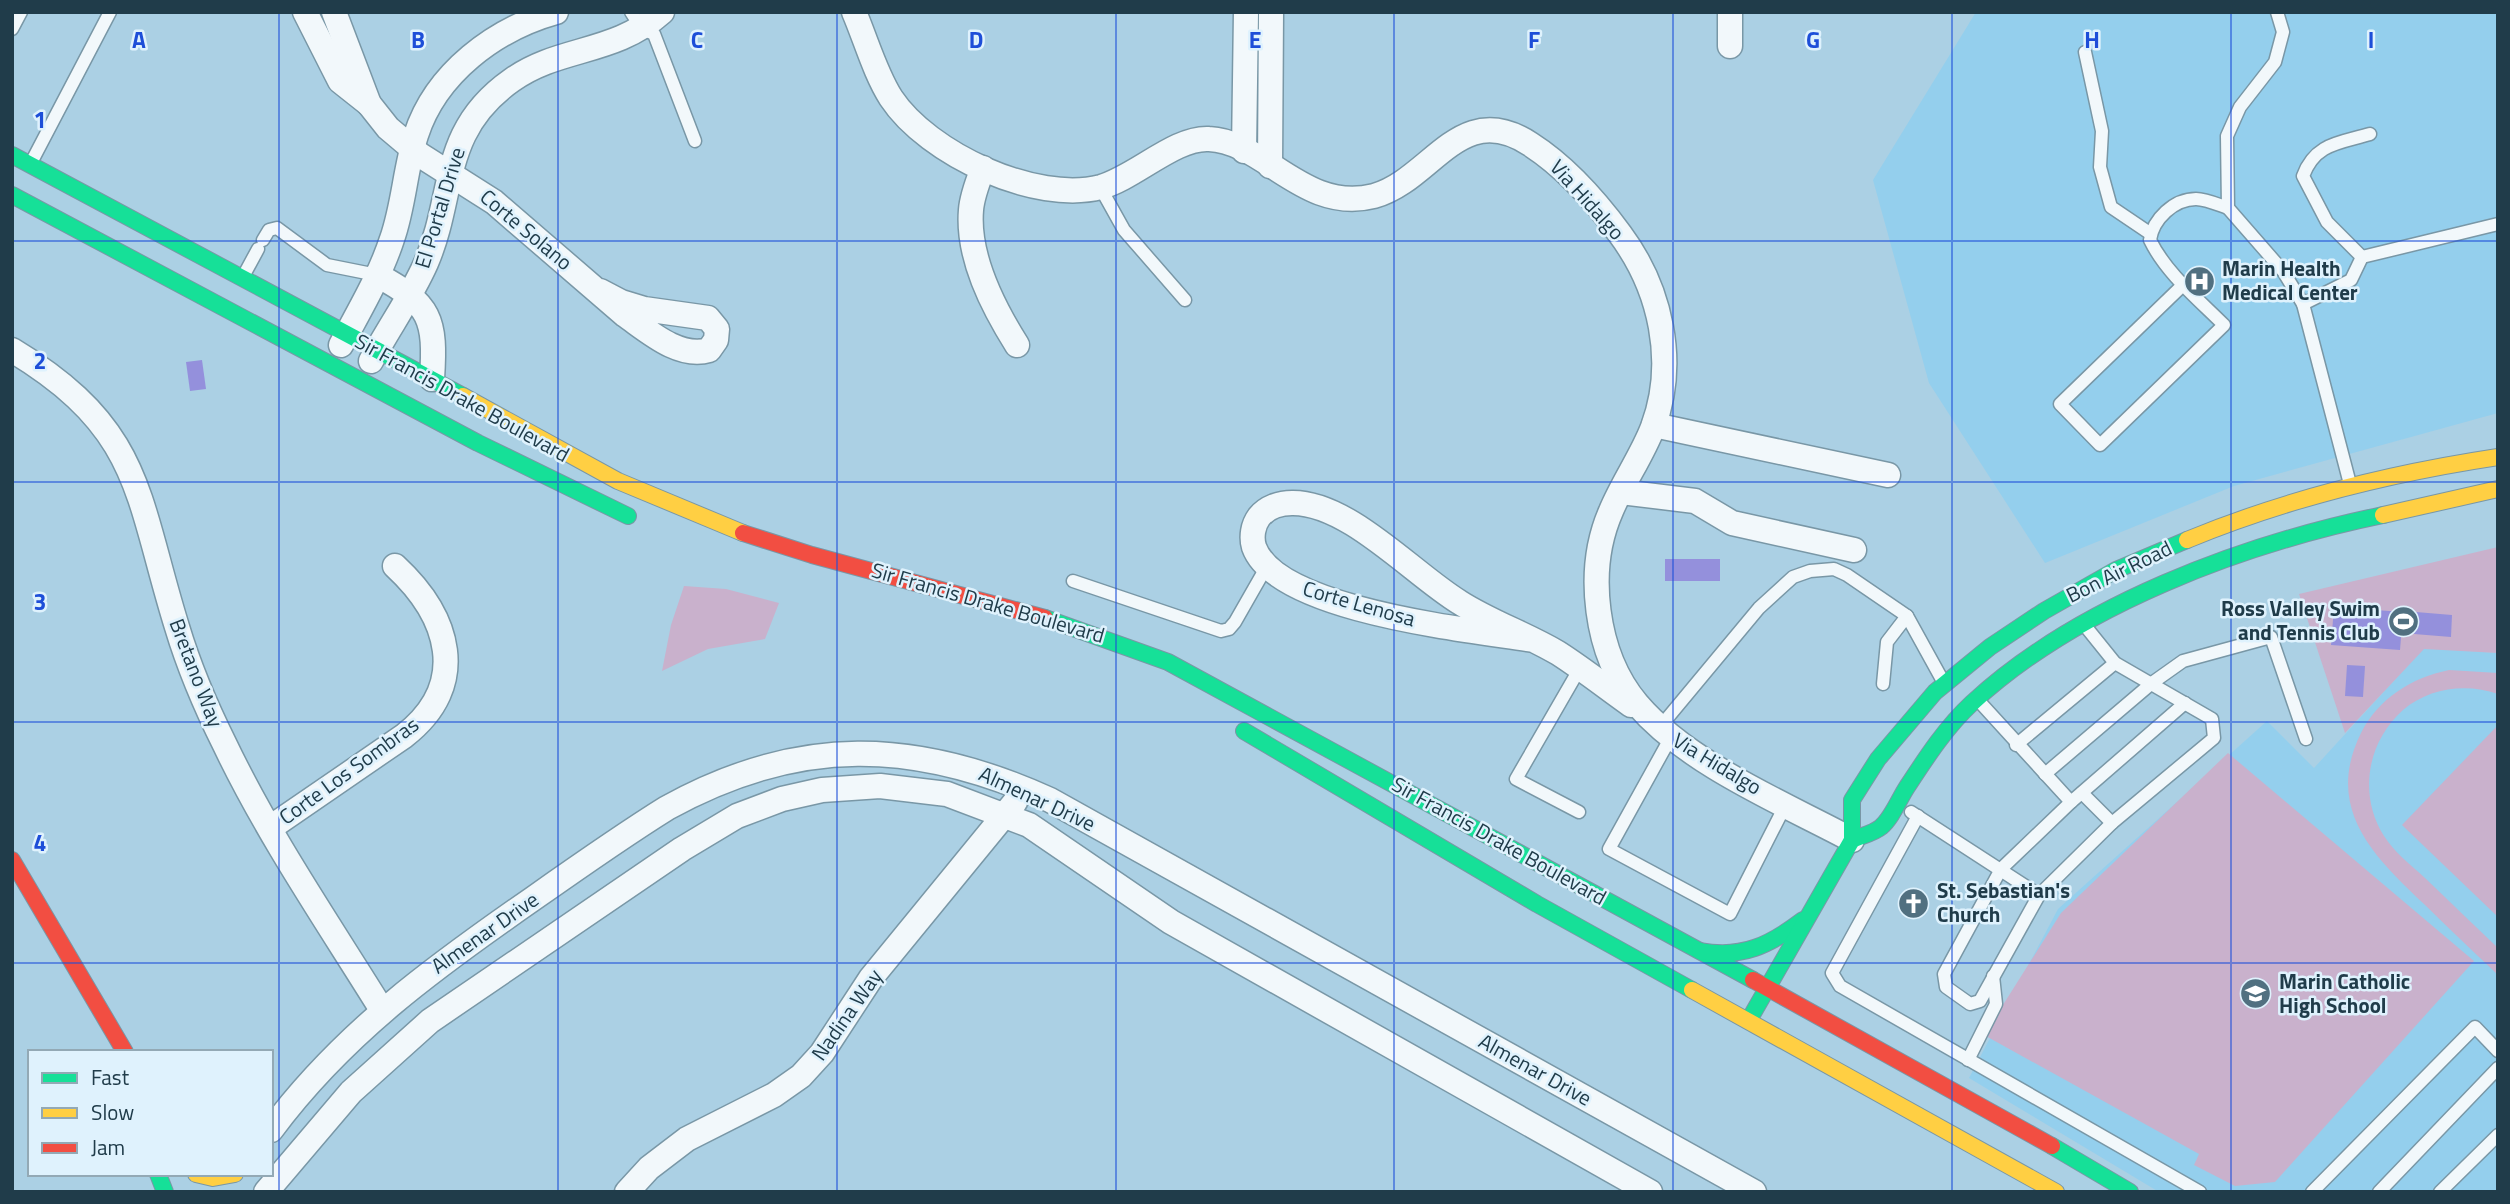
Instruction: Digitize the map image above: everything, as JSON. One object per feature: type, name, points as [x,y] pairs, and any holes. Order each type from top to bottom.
[{"type":"main road","name":"Sir Francis Drake Boulevard","points":[[12,155],[432,379],[593,470],[711,522],[828,560],[1046,616],[1106,635],[1168,662],[1982,1105],[2130,1192]]},
{"type":"main road","name":"Sir Francis Drake Boulevard","points":[[12,195],[506,458],[644,523]]},
{"type":"main road","name":"Bon Air Road","points":[[1852,840],[1880,828],[1881,792],[1904,724],[1944,684],[2008,634],[2076,611],[2160,589],[2248,553],[2355,503],[2498,457]]},
{"type":"main road","name":"Bon Air Road","points":[[1748,1022],[1852,840],[1852,800],[1881,792],[1941,738],[1977,699],[2023,662],[2133,562],[2216,527],[2280,505],[2355,503],[2498,489]]},
{"type":"main road","name":"Sir Francis Drake Boulevard","points":[[1230,723],[1537,904],[2056,1192]]},
{"type":"main road","points":[[12,860],[124,1050]]},
{"type":"main road","points":[[1700,951],[1719,956],[1751,953],[1778,939],[1809,916]]},
{"type":"main road","points":[[187,1177],[224,1176]]},
{"type":"street","points":[[305,12],[340,81],[369,104]]},
{"type":"street","points":[[334,12],[369,104]]},
{"type":"street","name":"El Portal Drive","points":[[330,364],[377,275],[398,221],[412,149],[428,108],[468,59],[502,34],[555,12]]},
{"type":"street","name":"El Portal Drive","points":[[360,380],[430,252],[457,146],[487,102],[513,79],[540,65],[608,45],[636,20],[662,12]]},
{"type":"street","name":"Via Hidalgo","points":[[854,12],[891,98],[932,140],[983,168],[1044,189],[1071,191],[1100,187],[1128,177],[1193,141],[1210,138],[1244,151],[1323,194],[1347,199],[1391,190],[1409,180],[1448,143],[1471,133],[1498,132],[1525,140],[1548,156],[1600,207],[1627,244],[1647,280],[1664,341],[1665,371],[1654,425],[1621,492],[1600,543],[1596,579],[1599,611],[1606,644],[1617,673],[1634,701],[1661,728],[1700,758],[1852,840]]},
{"type":"street","points":[[1244,151],[1246,12]]},
{"type":"street","points":[[1270,166],[1271,12]]},
{"type":"street","points":[[1730,12],[1730,46]]},
{"type":"street","name":"Corte Solano","points":[[369,104],[412,149],[483,193],[600,291]]},
{"type":"street","points":[[983,168],[971,210],[972,229],[989,293],[1017,345]]},
{"type":"street","points":[[377,275],[409,292],[432,326],[432,379]]},
{"type":"street","name":"Bretano Way","points":[[12,350],[49,373],[78,397],[104,426],[126,460],[148,515],[186,655],[225,745],[270,828],[382,1010]]},
{"type":"street","points":[[1654,425],[1888,475]]},
{"type":"street","points":[[1621,492],[1695,501],[1732,523],[1854,550]]},
{"type":"street","name":"Corte Lenosa","points":[[1533,640],[1436,625],[1351,606],[1306,591],[1267,566],[1252,541],[1259,517],[1274,506],[1292,503],[1312,506],[1346,521],[1458,602],[1533,640],[1580,668],[1661,728]]},
{"type":"street","name":"Corte Los Sombras","points":[[270,828],[414,728],[435,701],[446,666],[440,623],[426,599],[395,566]]},
{"type":"street","name":"Almenar Drive","points":[[273,1128],[318,1072],[382,1010],[449,956],[646,821],[705,787],[742,773],[816,757],[884,754],[957,765],[1023,788],[1066,809],[1754,1192]]},
{"type":"street","name":"Almenar Drive","points":[[266,1192],[351,1092],[430,1021],[682,849],[737,816],[803,794],[862,786],[934,791],[1008,815],[1051,837],[1171,922],[1650,1192]]},
{"type":"street","name":"Nadina Way","points":[[627,1192],[649,1168],[687,1139],[774,1095],[801,1076],[822,1053],[871,978],[1008,815],[1023,788]]},
{"type":"street","points":[[230,1192],[240,1176]]},
{"type":"lane","points":[[12,29],[21,12]]},
{"type":"lane","points":[[30,164],[110,12]]},
{"type":"lane","points":[[2228,208],[2227,136],[2240,107],[2276,62],[2283,32],[2277,12]]},
{"type":"lane","points":[[636,20],[654,34],[695,141]]},
{"type":"lane","points":[[2085,52],[2102,131],[2100,167],[2111,207],[2151,234]]},
{"type":"lane","points":[[2362,257],[2327,222],[2303,176],[2309,160],[2321,149],[2370,134]]},
{"type":"lane","points":[[1100,187],[1124,230],[1185,300]]},
{"type":"lane","points":[[2184,284],[2060,404],[2100,445],[2224,326],[2184,284],[2158,257],[2150,240],[2155,224],[2172,205],[2196,198],[2228,208],[2283,271],[2303,304],[2355,503]]},
{"type":"lane","points":[[2362,257],[2498,224]]},
{"type":"lane","points":[[243,278],[269,230],[279,229],[327,265],[377,275]]},
{"type":"lane","points":[[2303,304],[2351,280],[2362,257]]},
{"type":"lane","points":[[1073,581],[1221,631],[1229,629],[1235,622],[1267,566]]},
{"type":"lane","points":[[1786,804],[1730,914],[1609,849],[1661,728],[1759,608],[1793,577],[1810,571],[1833,569],[1907,616],[1944,684]]},
{"type":"lane","points":[[2076,611],[2115,663],[2152,683],[2186,703],[2212,719],[2216,729],[2214,738],[2112,822],[2039,895],[1980,1001],[1970,1004],[1946,987],[1944,974],[2001,869],[2071,802],[2186,703]]},
{"type":"lane","points":[[1883,684],[1888,642],[1907,616]]},
{"type":"lane","points":[[2045,774],[2152,683],[2183,661],[2271,637],[2306,739]]},
{"type":"lane","points":[[2016,745],[2115,663]]},
{"type":"lane","points":[[1578,812],[1516,779],[1580,668]]},
{"type":"lane","points":[[1977,699],[2016,745],[2071,802]]},
{"type":"lane","points":[[1881,792],[2039,895]]},
{"type":"lane","points":[[2082,793],[2112,822]]},
{"type":"lane","points":[[1918,816],[1832,973],[1840,986],[2200,1192]]},
{"type":"lane","points":[[1968,1060],[1996,1004],[1993,975]]},
{"type":"lane","points":[[2312,1192],[2475,1027],[2498,1051]]},
{"type":"lane","points":[[2379,1192],[2498,1068]]},
{"type":"lane","points":[[2440,1192],[2498,1135]]},
{"type":"shaded area","name":"Marin Health Medical Center","points":[[1976,12],[2498,12],[2498,413],[2234,486],[2045,563],[1929,383],[1873,180]]},
{"type":"shaded area","points":[[202,360],[206,389],[190,391],[186,362]]},
{"type":"shaded area","name":"Ross Valley Swim and Tennis Club","points":[[2498,547],[2498,653],[2424,649],[2345,733],[2299,594]]},
{"type":"shaded area","points":[[1665,559],[1720,559],[1720,581],[1665,581]]},
{"type":"shaded area","points":[[684,586],[726,589],[779,603],[765,639],[708,649],[662,671],[671,625]]},
{"type":"shaded area","points":[[2334,607],[2403,612],[2400,650],[2331,645]]},
{"type":"shaded area","points":[[2416,612],[2452,615],[2451,637],[2414,634]]},
{"type":"shaded area","name":"Marin Catholic High School","points":[[2424,648],[2498,653],[2498,1192],[2159,1192],[1969,1078],[2058,909],[2267,721],[2314,768]]},
{"type":"shaded area","points":[[2347,665],[2365,666],[2363,697],[2345,696]]},
{"type":"shaded area","points":[[2449,670],[2498,673],[2498,694],[2461,688],[2436,692],[2403,710],[2381,737],[2374,753],[2369,787],[2371,804],[2384,836],[2393,847],[2498,948],[2498,975],[2387,868],[2360,829],[2351,807],[2348,785],[2351,760],[2368,721],[2397,691],[2422,678]]},
{"type":"shaded area","points":[[2498,725],[2498,917],[2402,825]]},
{"type":"shaded area","points":[[2228,753],[2474,961],[2275,1182],[2235,1186],[2194,1165],[2199,1154],[1984,1035],[2061,913]]},
{"type":"traffic: fast","points":[[12,155],[463,396]]},
{"type":"traffic: fast","points":[[12,195],[478,443],[628,516]]},
{"type":"traffic: fast","points":[[1852,840],[1875,831],[1885,823],[1937,743],[1972,703],[2014,668],[2061,636],[2112,608],[2219,561],[2329,527],[2383,515]]},
{"type":"traffic: fast","points":[[1753,1013],[1852,840],[1852,800],[1878,759],[1935,692],[1990,647],[2044,611],[2116,570],[2187,540]]},
{"type":"traffic: fast","points":[[1045,618],[1168,662],[1753,980]]},
{"type":"traffic: fast","points":[[1244,731],[1537,904],[1692,990]]},
{"type":"traffic: fast","points":[[1700,951],[1729,953],[1755,948],[1779,937],[1803,920]]},
{"type":"traffic: fast","points":[[2052,1146],[2130,1192]]},
{"type":"traffic: fast","points":[[159,1176],[165,1192]]},
{"type":"traffic: slow","points":[[463,396],[618,481],[743,533]]},
{"type":"traffic: slow","points":[[2187,540],[2262,512],[2340,489],[2498,457]]},
{"type":"traffic: slow","points":[[2383,515],[2498,489]]},
{"type":"traffic: slow","points":[[1692,990],[2056,1192]]},
{"type":"traffic: slow","points":[[204,1176],[224,1176]]},
{"type":"traffic: jam","points":[[743,533],[812,555],[1045,618]]},
{"type":"traffic: jam","points":[[12,860],[124,1050]]},
{"type":"traffic: jam","points":[[1753,980],[2052,1146]]},
{"type":"place","name":"Marin Health Medical Center","points":[[2199,281]]},
{"type":"place","name":"Ross Valley Swim and Tennis Club","points":[[2403,621]]},
{"type":"place","name":"St. Sebastian's Church","points":[[1914,903]]},
{"type":"place","name":"Marin Catholic High School","points":[[2256,994]]}]
